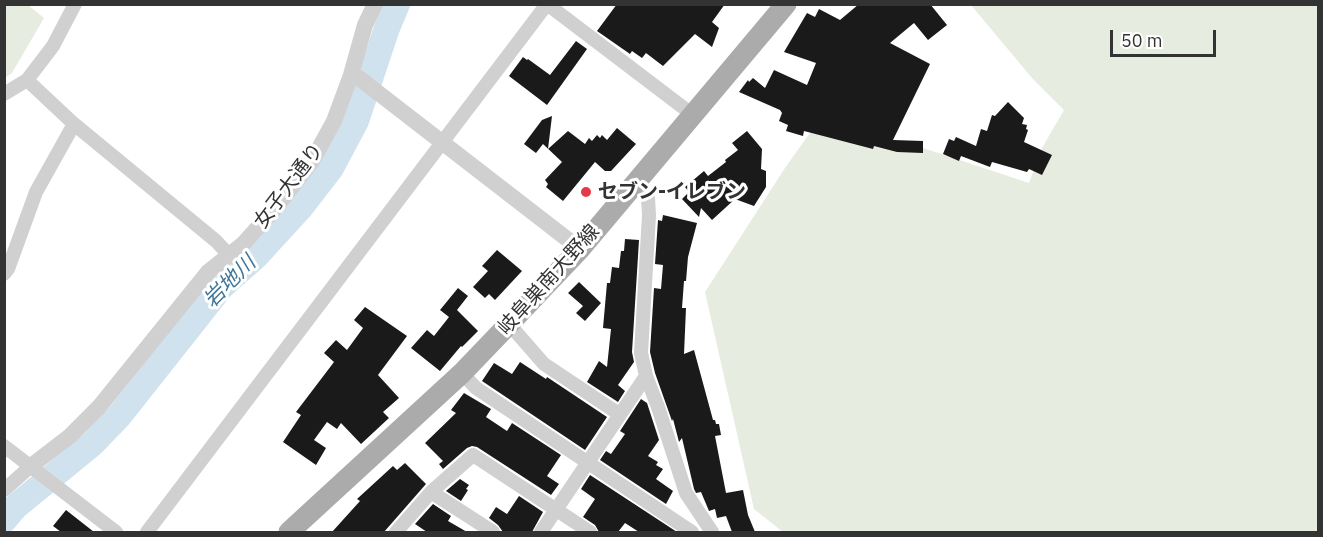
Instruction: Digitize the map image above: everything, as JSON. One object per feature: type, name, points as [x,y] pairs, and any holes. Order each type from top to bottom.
[{"type":"main road","name":"岐阜巣南大野線","points":[[289,532],[462,373],[580,249],[786,4]]},
{"type":"street","points":[[4,94],[27,80],[53,46],[75,4]]},
{"type":"street","name":"女子大通り","points":[[34,468],[99,407],[208,272],[230,255],[276,207],[312,161],[355,77],[365,26],[375,4]]},
{"type":"street","points":[[147,532],[547,4],[693,115]]},
{"type":"street","points":[[355,77],[442,141],[580,249]]},
{"type":"street","points":[[27,80],[74,124],[230,255]]},
{"type":"street","points":[[4,274],[8,269],[36,192],[74,124]]},
{"type":"street","points":[[637,181],[648,198],[649,215],[641,353],[646,376],[686,493],[712,532]]},
{"type":"street","points":[[509,324],[544,364],[619,414]]},
{"type":"street","points":[[462,373],[476,388],[692,532]]},
{"type":"street","points":[[540,532],[646,376]]},
{"type":"street","points":[[4,446],[116,532]]},
{"type":"street","points":[[396,532],[431,492],[473,455],[590,532]]},
{"type":"street","points":[[4,490],[34,468]]},
{"type":"street","points":[[431,492],[493,532]]},
{"type":"shaded area","points":[[5,4],[28,5],[44,18],[12,73],[5,78]]},
{"type":"shaded area","points":[[971,5],[1318,5],[1318,532],[783,532],[754,509],[705,292],[812,130],[914,145],[1029,183],[1042,148],[1064,110],[1032,78]]},
{"type":"building","points":[[617,4],[725,4],[712,22],[719,28],[712,47],[695,34],[663,66],[646,53],[642,58],[632,51],[630,54],[597,31]]},
{"type":"building","points":[[859,4],[930,4],[947,25],[928,40],[914,23],[890,43],[930,64],[893,140],[923,141],[923,153],[897,152],[874,146],[873,149],[804,131],[803,136],[786,131],[788,125],[779,121],[782,113],[780,110],[739,92],[748,80],[749,82],[753,78],[765,88],[774,70],[807,85],[816,63],[784,52],[807,13],[815,17],[819,9],[840,20]]},
{"type":"building","points":[[576,41],[587,49],[547,105],[509,76],[523,57],[550,75]]},
{"type":"building","points":[[1008,102],[1024,118],[1022,124],[1027,125],[1028,130],[1024,142],[1052,155],[1042,175],[1029,169],[1027,172],[992,162],[990,167],[961,156],[959,161],[943,154],[949,139],[954,141],[956,137],[976,146],[981,129],[987,131],[992,115],[995,116]]},
{"type":"building","points":[[552,116],[548,149],[543,144],[536,153],[524,144],[542,120]]},
{"type":"building","points":[[617,128],[636,144],[611,171],[605,171],[595,162],[563,201],[546,187],[548,184],[545,180],[562,162],[548,149],[568,131],[585,144],[589,138],[592,141],[597,135],[600,138],[602,135],[607,140]]},
{"type":"building","points":[[747,131],[762,149],[761,169],[766,171],[766,187],[754,206],[735,199],[712,220],[701,208],[699,217],[682,199],[689,192],[685,187],[704,171],[708,176],[726,162],[725,160],[738,150],[732,143]]},
{"type":"building","points":[[663,215],[697,223],[688,257],[686,281],[684,281],[682,308],[686,308],[684,354],[694,350],[713,420],[719,424],[721,435],[715,436],[726,493],[743,490],[748,515],[755,532],[732,532],[726,516],[717,518],[715,509],[709,511],[701,492],[696,493],[682,438],[679,442],[673,419],[672,421],[655,373],[650,352],[654,288],[661,289],[663,265],[655,264],[658,220],[662,221]]},
{"type":"building","points":[[625,239],[639,240],[632,352],[634,362],[618,385],[625,391],[618,402],[587,382],[599,361],[607,367],[611,329],[603,328],[607,283],[610,283],[612,267],[619,268]]},
{"type":"building","points":[[497,250],[522,271],[495,300],[489,294],[485,298],[473,287],[488,271],[482,266]]},
{"type":"building","points":[[579,282],[601,303],[585,321],[576,313],[583,306],[568,293]]},
{"type":"building","points":[[458,288],[468,296],[457,310],[478,331],[461,346],[440,371],[411,348],[427,330],[434,336],[449,317],[440,310]]},
{"type":"building","points":[[365,307],[407,336],[378,375],[399,398],[383,412],[389,418],[361,444],[341,423],[337,429],[327,422],[314,440],[326,448],[316,465],[283,442],[301,415],[296,412],[334,362],[324,353],[336,340],[347,350],[363,328],[354,320]]},
{"type":"building","points":[[520,362],[607,417],[585,450],[482,381],[494,363],[512,374]]},
{"type":"building","points":[[464,393],[491,409],[486,417],[507,431],[512,423],[561,455],[547,476],[559,484],[551,495],[477,447],[467,448],[443,469],[439,464],[443,461],[425,443],[456,413],[451,410]]},
{"type":"building","points":[[641,399],[647,403],[659,440],[648,456],[658,462],[656,465],[663,469],[656,479],[673,491],[666,504],[600,460],[606,451],[611,454],[625,434],[620,431]]},
{"type":"building","points":[[405,463],[426,484],[384,532],[332,532],[360,501],[357,499],[393,466],[397,470]]},
{"type":"building","points":[[590,475],[677,532],[639,532],[625,523],[618,532],[599,532],[595,525],[583,517],[595,499],[581,489]]},
{"type":"building","points":[[460,479],[469,485],[461,501],[446,491]]},
{"type":"building","points":[[519,496],[543,512],[532,532],[503,532],[489,518],[496,507],[507,514]]},
{"type":"building","points":[[433,504],[451,516],[448,521],[467,532],[427,532],[415,524]]},
{"type":"building","points":[[66,510],[94,532],[61,532],[53,526]]},
{"type":"waterway","name":"岩地川","points":[[4,520],[15,507],[92,444],[119,416],[221,287],[256,256],[300,208],[331,168],[356,121],[397,4]]},
{"type":"place","name":"セブン-イレブン","points":[[586,192]]}]
